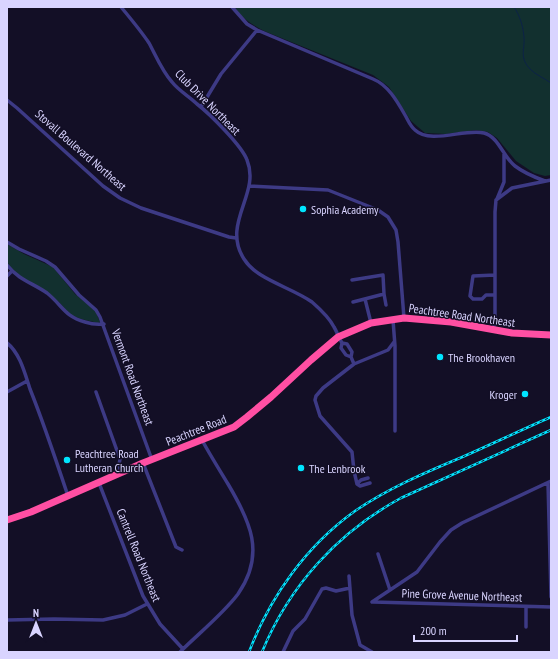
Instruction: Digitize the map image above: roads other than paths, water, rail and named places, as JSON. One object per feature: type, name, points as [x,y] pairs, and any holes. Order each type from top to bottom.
[{"type":"highway","name":"Peachtree Road Northeast","points":[[371,323],[404,318],[450,322],[512,333],[551,335]]},
{"type":"highway","name":"Peachtree Road","points":[[7,520],[31,512],[143,463],[234,427],[271,397],[316,355],[371,323]]},
{"type":"street","name":"Club Drive Northeast","points":[[122,7],[143,36],[171,81],[180,91],[201,107],[244,153],[250,169],[250,186],[237,222],[236,238],[241,254],[250,266],[261,275],[301,295],[313,303],[334,326],[340,340]]},
{"type":"street","points":[[232,7],[247,24],[257,30],[377,80],[388,89],[415,131],[429,136],[476,132],[489,135],[495,140],[504,154],[514,165],[529,175],[545,181]]},
{"type":"street","points":[[201,107],[221,74],[257,30]]},
{"type":"street","name":"Stovall Boulevard Northeast","points":[[7,100],[103,186],[120,198],[141,208],[236,238]]},
{"type":"street","points":[[493,330],[495,323],[494,212],[496,200],[504,182],[504,154]]},
{"type":"street","points":[[496,200],[512,188],[551,180]]},
{"type":"street","points":[[250,186],[328,190],[378,210],[388,217],[396,230],[398,242],[404,318]]},
{"type":"street","name":"Vermont Road Northeast","points":[[7,242],[55,267],[79,295],[96,310],[104,324],[152,460]]},
{"type":"street","name":"Vermont Road Northeast","points":[[7,265],[22,280],[47,294],[72,318],[91,324],[104,324]]},
{"type":"street","points":[[7,276],[12,271]]},
{"type":"street","points":[[352,280],[383,275],[386,305]]},
{"type":"street","points":[[495,275],[473,276],[470,296],[472,299],[482,299],[486,295],[495,295]]},
{"type":"street","points":[[353,302],[384,294]]},
{"type":"street","points":[[366,299],[371,323]]},
{"type":"street","points":[[393,319],[395,431]]},
{"type":"street","points":[[340,340],[341,348],[346,355],[351,357]]},
{"type":"street","points":[[340,340],[347,344],[352,352],[351,357],[354,364]]},
{"type":"street","points":[[357,484],[352,452],[320,416],[315,400],[316,396],[323,388],[354,364],[388,350],[394,342]]},
{"type":"street","points":[[7,343],[15,352],[27,381],[68,496]]},
{"type":"street","points":[[7,392],[27,381]]},
{"type":"street","points":[[96,392],[120,458],[119,465],[121,473]]},
{"type":"street","points":[[182,651],[227,607],[238,594],[248,575],[253,554],[252,535],[246,516],[202,440]]},
{"type":"street","points":[[143,463],[176,546],[182,550]]},
{"type":"street","points":[[366,478],[368,484],[360,486],[357,484],[358,481],[366,478]]},
{"type":"street","name":"Cantrell Road Northeast","points":[[99,482],[137,582],[160,624],[182,651]]},
{"type":"street","points":[[378,554],[390,590],[417,572],[440,542],[451,530],[462,522],[549,482],[551,597]]},
{"type":"street","points":[[349,576],[352,614],[360,645],[372,652]]},
{"type":"street","points":[[283,652],[293,631],[305,619],[322,589],[326,588],[336,591],[350,588]]},
{"type":"street","name":"Pine Grove Avenue Northeast","points":[[390,590],[372,602],[551,607]]},
{"type":"street","points":[[7,620],[103,620],[125,615],[148,604]]},
{"type":"street","points":[[526,607],[526,627]]},
{"type":"waterway","points":[[514,7],[520,18],[523,29],[523,53],[525,61],[532,71],[551,83]]},
{"type":"railway","points":[[249,652],[279,592],[305,556],[337,525],[367,503],[406,482],[551,417]]},
{"type":"railway","points":[[262,652],[273,628],[301,583],[336,544],[356,527],[401,498],[551,430]]},
{"type":"place","name":"Sophia Academy","points":[[303,209]]},
{"type":"place","name":"The Brookhaven","points":[[440,357]]},
{"type":"place","name":"Kroger","points":[[525,394]]},
{"type":"place","name":"Peachtree Road Lutheran Church","points":[[67,460]]},
{"type":"place","name":"The Lenbrook","points":[[301,468]]}]
